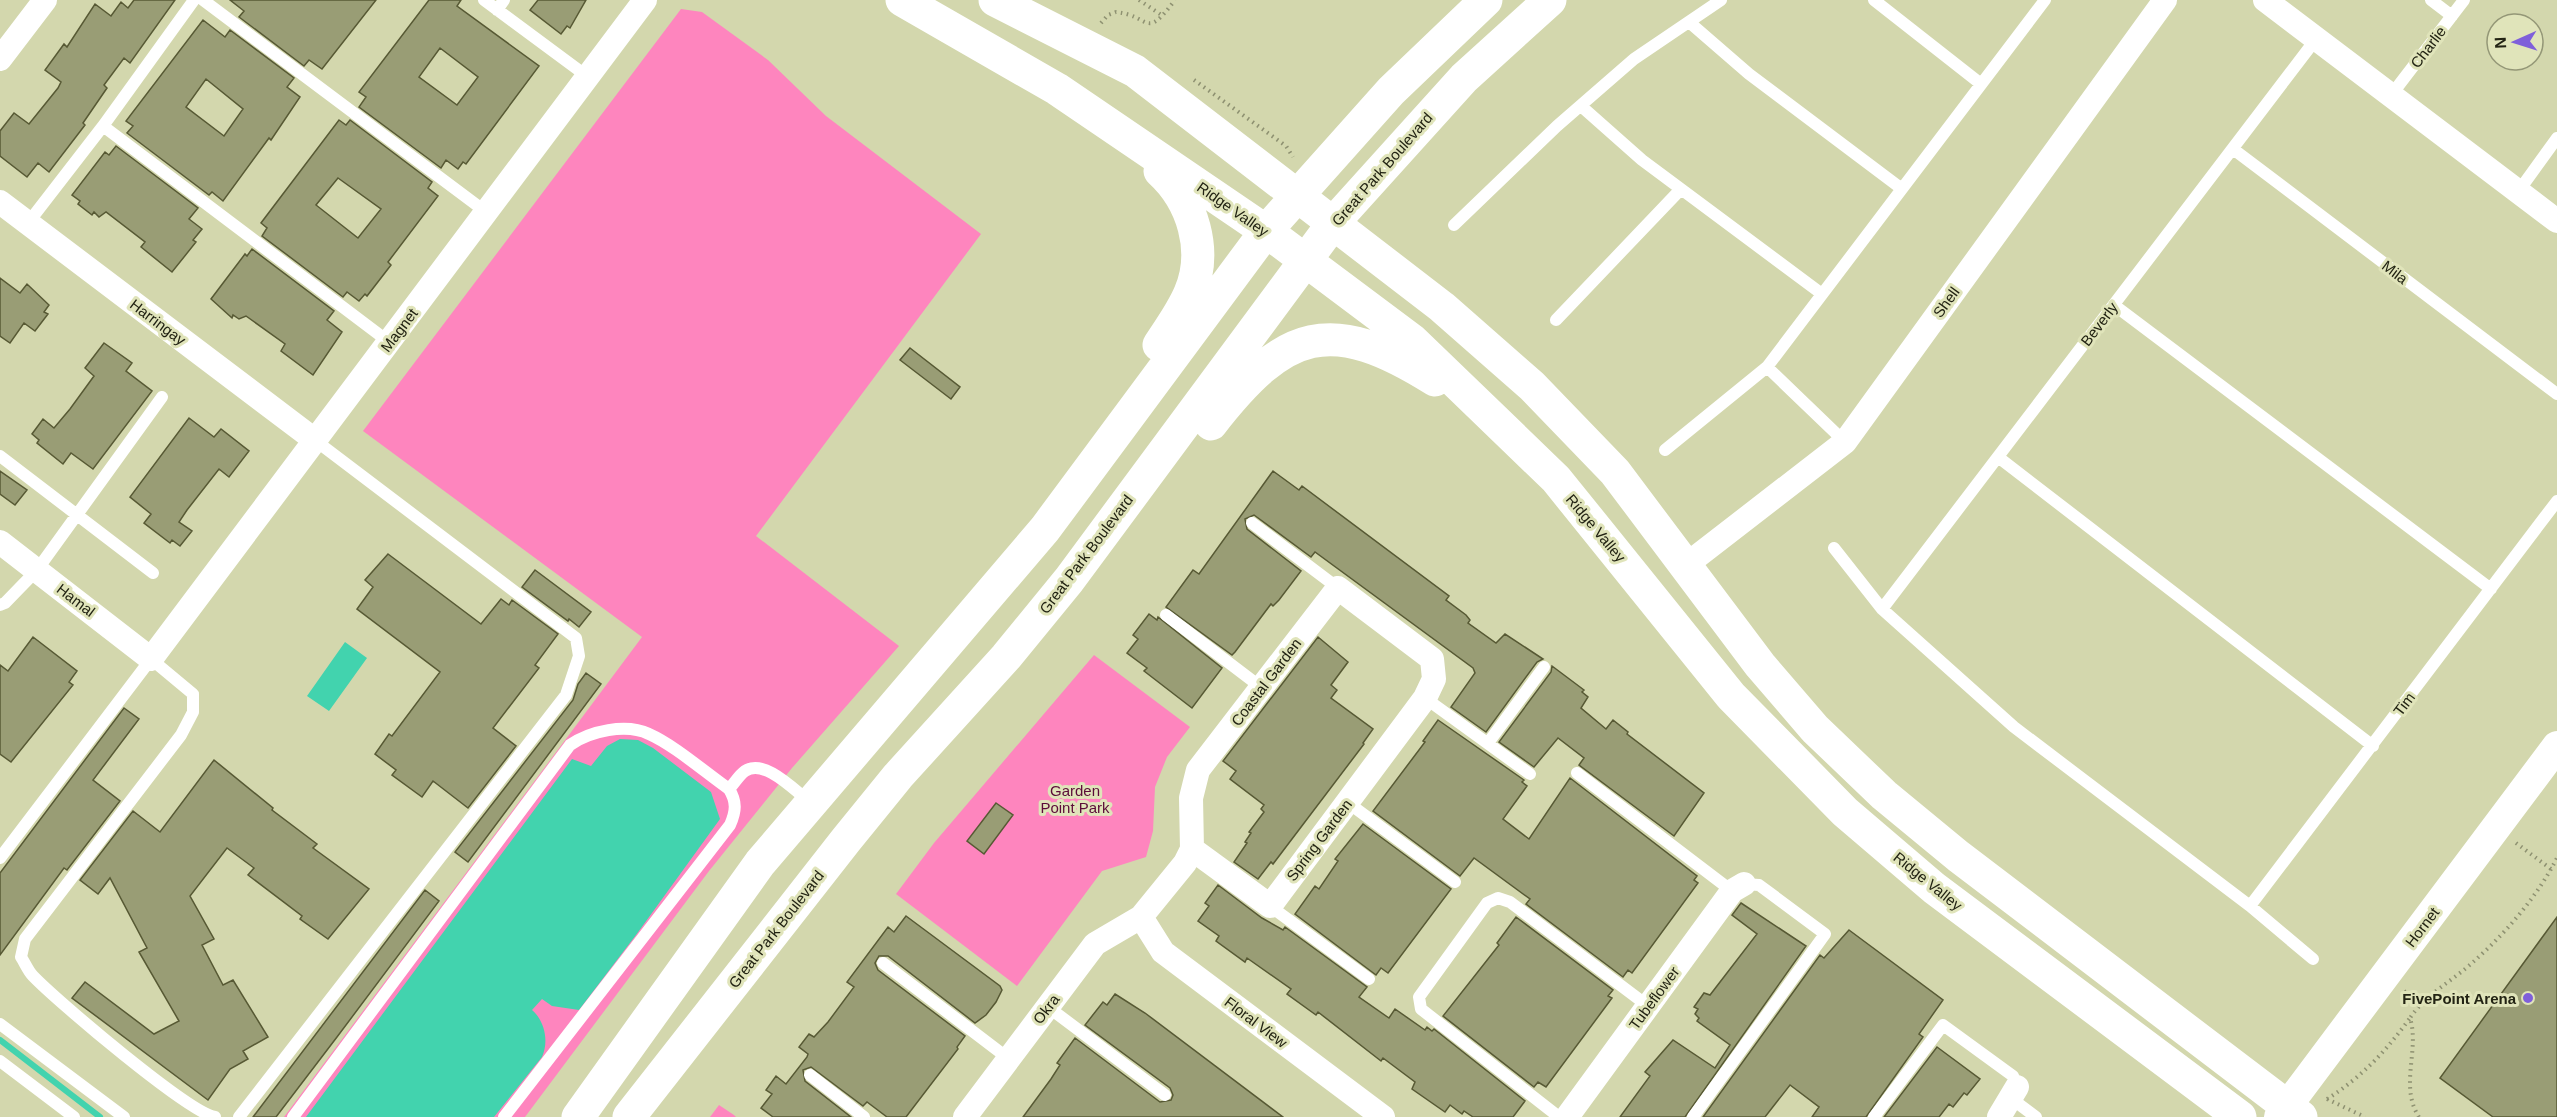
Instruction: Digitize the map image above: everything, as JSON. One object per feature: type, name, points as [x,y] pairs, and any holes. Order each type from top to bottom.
[{"type":"main road","name":"Ridge Valley","points":[[902,0],[1057,89],[1266,231],[1413,341],[1556,479],[1731,696],[1845,812],[1934,888],[2240,1117]]},
{"type":"main road","points":[[995,0],[1135,71],[1442,307],[1532,386],[1615,472],[1760,665],[1815,729],[1884,795],[1958,856],[2289,1114]]},
{"type":"main road","points":[[578,1117],[604,1085],[722,914],[811,803],[1045,529],[1266,231],[1390,91],[1486,0]]},
{"type":"main road","name":"Great Park Boulevard","points":[[629,1117],[868,813],[1006,657],[1069,580],[1334,222],[1464,78],[1550,0]]},
{"type":"main road","points":[[985,601],[1178,317],[1194,281],[1197,239],[1184,197],[1173,183],[1103,120]]},
{"type":"main road","points":[[1069,580],[1169,477],[1234,394],[1258,369],[1290,347],[1305,341],[1323,338],[1356,341],[1403,360],[1494,417]]},
{"type":"street","points":[[0,59],[45,0]]},
{"type":"street","name":"Magnet","points":[[151,659],[645,0]]},
{"type":"street","name":"Shell","points":[[1686,565],[1845,442],[2165,0]]},
{"type":"street","points":[[2265,0],[2557,221]]},
{"type":"street","name":"Harringay","points":[[0,202],[316,441]]},
{"type":"street","name":"Hamal","points":[[0,542],[151,659]]},
{"type":"street","points":[[1338,588],[1432,659],[1434,679],[1425,698]]},
{"type":"street","name":"Coastal Garden","points":[[1192,849],[1191,798],[1198,770],[1338,588]]},
{"type":"street","name":"Spring Garden","points":[[1270,906],[1425,698]]},
{"type":"street","name":"Hornet","points":[[2289,1114],[2557,746]]},
{"type":"street","points":[[1141,916],[1185,863],[1192,849],[1270,906]]},
{"type":"street","points":[[1934,888],[1958,856]]},
{"type":"street","name":"Tubeflower","points":[[1568,1117],[1738,887]]},
{"type":"street","name":"Okra","points":[[968,1116],[1095,944],[1141,916]]},
{"type":"street","name":"Floral View","points":[[1141,916],[1163,952],[1383,1117]]},
{"type":"lane","points":[[28,223],[103,126],[194,0]]},
{"type":"lane","points":[[203,0],[486,212]]},
{"type":"lane","points":[[484,0],[501,5],[588,77]]},
{"type":"lane","points":[[1454,225],[1634,59],[1721,0]]},
{"type":"lane","points":[[1874,0],[1981,84]]},
{"type":"lane","points":[[1665,450],[1767,367],[2045,0]]},
{"type":"lane","points":[[2431,0],[2452,16]]},
{"type":"lane","name":"Charlie","points":[[2392,94],[2464,0]]},
{"type":"lane","points":[[1689,22],[1749,74],[1902,189]]},
{"type":"lane","name":"Beverly","points":[[1882,609],[2316,39]]},
{"type":"lane","points":[[1581,106],[1642,160],[1822,294]]},
{"type":"lane","points":[[103,126],[389,342]]},
{"type":"lane","points":[[2518,192],[2557,138]]},
{"type":"lane","name":"Mila","points":[[2232,149],[2557,394]]},
{"type":"lane","points":[[1556,320],[1681,189]]},
{"type":"lane","points":[[2114,305],[2491,589]]},
{"type":"lane","points":[[1767,367],[1845,442]]},
{"type":"lane","points":[[0,605],[5,603],[37,570],[162,397]]},
{"type":"lane","points":[[239,1117],[566,695],[579,656],[576,638],[316,441]]},
{"type":"lane","points":[[0,456],[153,573]]},
{"type":"lane","points":[[1998,457],[2373,746]]},
{"type":"lane","name":"Tim","points":[[2250,906],[2557,501]]},
{"type":"lane","points":[[1252,523],[1338,588]]},
{"type":"lane","points":[[1834,548],[1882,609],[2014,727],[2250,906],[2313,959]]},
{"type":"lane","points":[[1166,615],[1262,688]]},
{"type":"lane","points":[[0,858],[151,659],[193,694],[193,712],[181,735],[25,939],[21,957],[31,974],[61,1001],[185,1102],[215,1117]]},
{"type":"lane","points":[[1488,743],[1544,667]]},
{"type":"lane","points":[[1425,698],[1530,774]]},
{"type":"lane","points":[[293,1117],[570,745],[582,736],[633,729],[650,734],[729,789],[734,798],[735,811],[730,825],[504,1117]]},
{"type":"lane","points":[[729,789],[745,771],[756,768],[767,770],[811,803]]},
{"type":"lane","points":[[1576,773],[1738,887],[1759,885],[1824,934],[1693,1117]]},
{"type":"lane","points":[[1347,802],[1455,882]]},
{"type":"lane","points":[[1559,1117],[1427,1017],[1421,1009],[1419,997],[1487,903],[1498,898],[1510,902],[1648,1006]]},
{"type":"lane","points":[[1270,906],[1369,980]]},
{"type":"lane","points":[[883,963],[1009,1059]]},
{"type":"lane","points":[[1048,1007],[1165,1095]]},
{"type":"lane","points":[[0,1024],[124,1117]]},
{"type":"lane","points":[[1874,1117],[1942,1025],[2013,1076],[2009,1101],[2036,1117]]},
{"type":"lane","points":[[0,1061],[75,1117]]},
{"type":"lane","points":[[810,1076],[864,1117]]},
{"type":"path","points":[[1139,0],[1163,16]]},
{"type":"path","points":[[1101,23],[1108,15],[1116,12],[1149,25],[1156,23],[1175,0]]},
{"type":"path","points":[[2496,828],[2551,869]]},
{"type":"path","points":[[2365,1117],[2327,1099],[2349,1085],[2382,1056],[2420,1003],[2472,964],[2501,935],[2557,858]]},
{"type":"path","points":[[2410,1018],[2413,1028],[2409,1088],[2413,1108],[2419,1117]]},
{"type":"green space","points":[[681,9],[702,12],[768,60],[826,116],[981,234],[756,536],[899,646],[792,768],[709,871],[525,1117],[284,1117],[642,637],[363,431]]},
{"type":"green space","name":"Garden Point Park","points":[[1094,655],[1190,727],[1167,757],[1155,787],[1153,831],[1146,857],[1102,871],[1017,986],[896,894],[934,843]]},
{"type":"green space","points":[[719,1105],[734,1115],[736,1117],[710,1117]]},
{"type":"water","points":[[345,642],[367,658],[329,711],[307,696]]},
{"type":"water","points":[[620,739],[638,740],[653,748],[711,792],[720,819],[579,1010],[552,1006],[542,999],[532,1010],[540,1020],[545,1032],[542,1057],[494,1117],[306,1117],[572,759],[591,766],[607,746]]},
{"type":"building","points":[[134,0],[175,0],[130,63],[124,58],[104,85],[107,88],[83,123],[85,125],[49,172],[38,163],[27,177],[0,156],[0,131],[14,113],[29,124],[58,88],[61,82],[45,70],[64,44],[67,47],[95,4],[111,16],[121,2],[128,8]]},
{"type":"building","points":[[230,0],[376,0],[322,69],[309,60],[304,66],[239,17],[244,11]]},
{"type":"building","points":[[429,0],[461,0],[457,6],[539,66],[466,164],[463,162],[458,169],[446,160],[441,168],[359,107],[366,97],[359,92]],"holes":[[[440,48],[478,77],[457,105],[419,77]]]},
{"type":"building","points":[[538,0],[586,0],[570,28],[567,26],[561,34],[530,10]]},
{"type":"building","points":[[203,20],[225,37],[230,30],[294,78],[287,87],[300,97],[271,140],[269,138],[223,201],[212,192],[209,195],[127,133],[133,126],[126,121]],"holes":[[[206,79],[243,109],[224,136],[186,107]]]},
{"type":"building","points":[[339,120],[346,125],[350,120],[432,182],[428,188],[438,196],[388,262],[391,265],[367,296],[365,294],[359,301],[347,292],[343,297],[262,236],[267,228],[261,223]],"holes":[[[338,178],[381,209],[358,238],[316,205]]]},
{"type":"building","points":[[116,146],[198,208],[189,219],[202,229],[193,240],[196,242],[172,272],[141,247],[145,242],[106,212],[99,217],[94,212],[92,215],[78,204],[80,201],[72,195],[105,152],[109,155]]},
{"type":"building","points":[[252,249],[334,311],[327,320],[342,332],[313,375],[281,351],[285,344],[246,316],[239,319],[233,315],[232,318],[211,299],[245,254],[247,256]]},
{"type":"building","points":[[0,278],[20,293],[27,284],[49,305],[44,312],[48,314],[35,331],[24,323],[10,343],[0,336]]},
{"type":"building","points":[[104,343],[132,363],[126,371],[152,391],[93,469],[71,453],[63,464],[37,443],[39,440],[32,434],[43,419],[54,428],[70,409],[94,376],[85,368]]},
{"type":"building","points":[[910,348],[960,387],[951,399],[900,360]]},
{"type":"building","points":[[189,418],[214,437],[221,429],[249,451],[229,477],[219,469],[187,510],[179,522],[192,531],[180,546],[172,540],[170,543],[144,523],[151,514],[130,497]]},
{"type":"building","points":[[0,471],[27,490],[15,505],[0,494]]},
{"type":"building","points":[[1273,471],[1299,490],[1302,486],[1449,596],[1446,600],[1466,615],[1470,620],[1468,623],[1496,643],[1505,634],[1543,659],[1537,662],[1486,732],[1451,707],[1475,673],[1473,668],[1315,552],[1311,557],[1254,515],[1245,519],[1247,529],[1301,571],[1279,600],[1273,606],[1271,604],[1235,652],[1232,655],[1166,607],[1193,570],[1199,574]]},
{"type":"building","points":[[388,554],[481,624],[501,599],[509,605],[512,600],[558,634],[535,665],[539,668],[493,728],[516,746],[468,808],[433,781],[422,797],[392,775],[396,770],[375,754],[389,734],[392,736],[440,672],[357,609],[373,587],[365,580]]},
{"type":"building","points":[[535,570],[591,612],[579,627],[522,587]]},
{"type":"building","points":[[1149,614],[1157,620],[1158,617],[1222,668],[1192,708],[1144,671],[1147,668],[1127,653],[1138,639],[1133,635]]},
{"type":"building","points":[[33,637],[77,671],[69,682],[73,685],[11,762],[0,754],[0,665],[8,671]]},
{"type":"building","points":[[1318,637],[1348,662],[1331,685],[1337,690],[1331,698],[1373,729],[1273,864],[1271,862],[1258,879],[1234,862],[1247,843],[1245,842],[1251,833],[1249,832],[1264,812],[1261,809],[1264,805],[1230,779],[1236,771],[1223,761]]},
{"type":"building","points":[[1552,666],[1584,690],[1582,692],[1588,697],[1581,708],[1606,729],[1613,720],[1628,732],[1627,734],[1704,793],[1674,836],[1579,765],[1584,758],[1558,738],[1534,767],[1499,742],[1551,672]]},
{"type":"building","points":[[586,673],[601,684],[468,862],[455,852],[573,700],[578,684]]},
{"type":"building","points":[[124,708],[139,719],[93,780],[120,801],[67,870],[64,868],[0,955],[0,873]]},
{"type":"building","points":[[1438,720],[1524,780],[1522,782],[1527,786],[1503,819],[1529,839],[1570,778],[1697,876],[1694,880],[1698,883],[1632,973],[1628,970],[1623,977],[1526,904],[1530,899],[1474,858],[1460,876],[1373,811],[1425,742],[1423,741]]},
{"type":"building","points":[[214,760],[273,808],[272,810],[317,844],[313,848],[369,889],[328,939],[300,919],[302,916],[248,875],[254,868],[227,848],[190,896],[214,939],[202,945],[223,985],[233,980],[268,1037],[243,1051],[248,1059],[230,1069],[208,1100],[72,998],[85,982],[154,1034],[179,1021],[139,952],[147,948],[110,878],[98,894],[80,880],[133,811],[160,832]]},
{"type":"building","points":[[996,803],[1013,815],[984,854],[967,841]]},
{"type":"building","points":[[1363,824],[1451,889],[1388,973],[1381,968],[1376,975],[1295,914],[1315,886],[1319,889],[1338,861],[1335,859]]},
{"type":"building","points":[[1218,885],[1262,918],[1283,930],[1285,927],[1367,987],[1359,997],[1389,1018],[1395,1009],[1425,1030],[1427,1027],[1432,1031],[1434,1029],[1525,1101],[1513,1117],[1473,1117],[1464,1111],[1462,1114],[1450,1105],[1445,1112],[1412,1089],[1415,1082],[1383,1058],[1381,1061],[1318,1012],[1316,1015],[1287,994],[1291,989],[1247,958],[1245,962],[1216,941],[1219,936],[1198,921],[1209,906],[1205,903]]},
{"type":"building","points":[[425,890],[439,901],[337,1037],[276,1117],[253,1117]]},
{"type":"building","points":[[1741,903],[1806,946],[1685,1117],[1620,1117],[1650,1076],[1645,1072],[1673,1040],[1715,1068],[1730,1045],[1697,1021],[1699,1018],[1695,1014],[1698,1009],[1694,1007],[1704,993],[1710,995],[1757,934],[1732,915]]},
{"type":"building","points":[[906,916],[1000,986],[1002,990],[996,1002],[986,1015],[975,1023],[888,956],[879,956],[875,963],[878,970],[965,1036],[957,1047],[958,1049],[906,1117],[887,1117],[867,1102],[863,1106],[811,1067],[803,1070],[805,1081],[851,1117],[773,1117],[761,1108],[772,1094],[766,1090],[776,1076],[786,1084],[807,1057],[808,1054],[799,1047],[809,1034],[814,1037],[828,1022],[854,987],[847,982],[888,927],[894,932]]},
{"type":"building","points":[[1516,917],[1613,990],[1608,996],[1612,998],[1546,1087],[1538,1082],[1534,1087],[1443,1016],[1499,945],[1497,943]]},
{"type":"building","name":"FivePoint Arena","points":[[2557,917],[2557,1117],[2493,1117],[2440,1078]]},
{"type":"building","points":[[1849,930],[1943,1000],[1919,1034],[1923,1037],[1866,1117],[1812,1117],[1819,1107],[1790,1085],[1765,1117],[1703,1117],[1820,955],[1824,958]]},
{"type":"building","points":[[1115,994],[1145,1013],[1283,1117],[1023,1117],[1051,1079],[1060,1065],[1057,1063],[1075,1038],[1160,1102],[1171,1100],[1173,1095],[1170,1088],[1085,1025],[1103,1002],[1107,1005]]},
{"type":"building","points":[[1937,1047],[1980,1079],[1967,1095],[1964,1093],[1953,1107],[1949,1104],[1939,1117],[1884,1117]]},
{"type":"waterway","points":[[0,1040],[100,1117]]},
{"type":"place","name":"FivePoint Arena","points":[[2528,998]]}]
